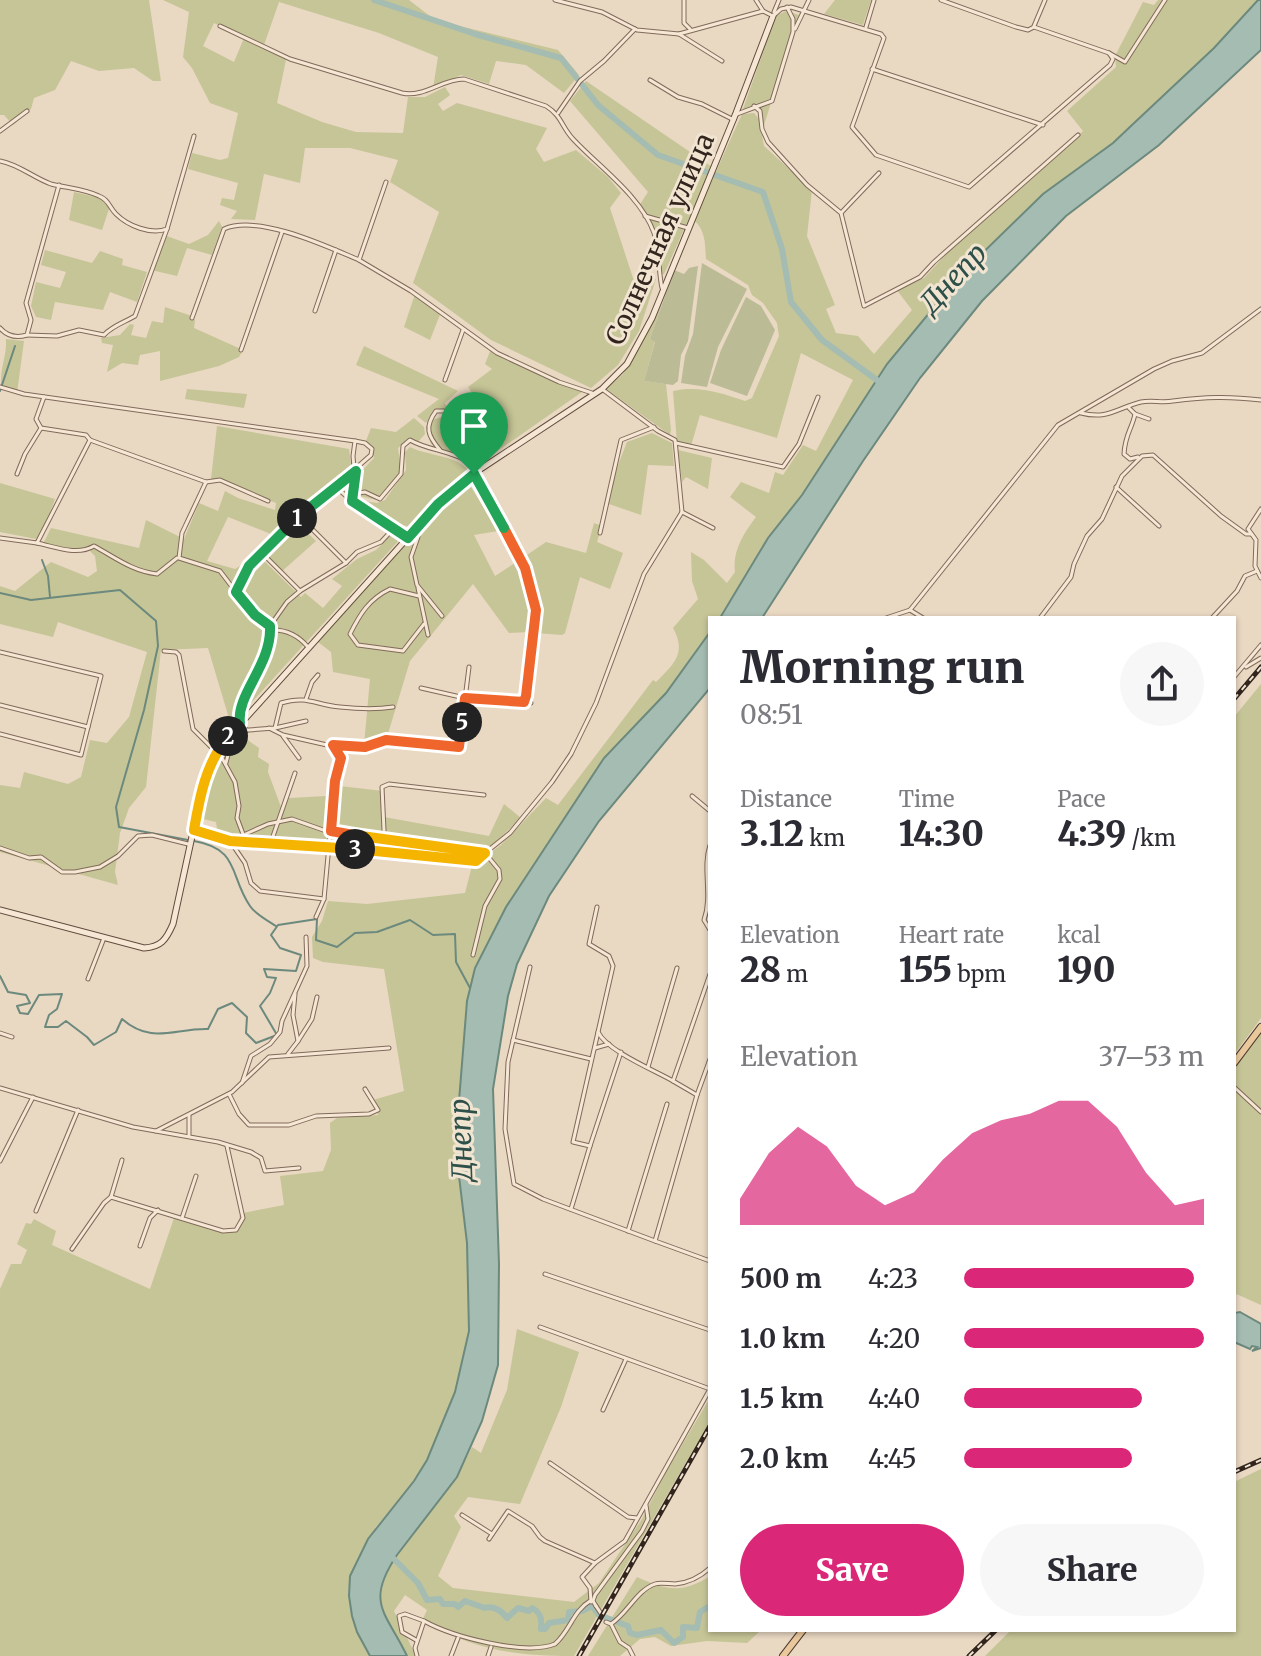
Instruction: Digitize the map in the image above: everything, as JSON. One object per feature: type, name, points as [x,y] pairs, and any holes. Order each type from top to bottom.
[{"type":"main road","points":[[1236,1060],[1261,1027]]},
{"type":"main road","points":[[783,1656],[801,1632]]},
{"type":"street","points":[[555,0],[602,12],[635,29],[679,34],[722,61]]},
{"type":"street","points":[[684,0],[684,23],[690,29]]},
{"type":"street","points":[[756,0],[763,11],[773,16]]},
{"type":"street","points":[[773,16],[779,0]]},
{"type":"street","points":[[650,80],[678,97],[735,117],[754,106],[772,101],[793,32],[809,0]]},
{"type":"street","points":[[865,27],[874,0]]},
{"type":"street","points":[[941,0],[1028,30],[1034,27],[1045,0]]},
{"type":"street","points":[[1034,27],[1109,53],[1125,62],[1164,1]]},
{"type":"street","points":[[773,16],[787,7],[875,30],[884,38],[852,127],[876,155],[969,187],[1110,65],[1113,59],[1109,53]]},
{"type":"street","points":[[787,7],[793,19],[793,32]]},
{"type":"street","points":[[679,34],[763,11]]},
{"type":"street","name":"Солнечная улица","points":[[0,910],[144,948],[157,947],[167,938],[173,924],[206,772],[216,751],[438,504],[474,474],[602,389],[634,353],[663,292],[773,16]]},
{"type":"street","points":[[220,26],[290,59],[402,93],[413,95],[451,79],[464,79],[546,106],[558,113],[566,131],[603,166],[645,216],[659,251],[663,292]]},
{"type":"street","points":[[558,113],[580,81],[635,29]]},
{"type":"street","points":[[872,69],[1043,125]]},
{"type":"street","points":[[754,106],[760,111],[762,129],[768,142],[807,185],[841,213],[864,306],[920,277],[944,252],[1078,135]]},
{"type":"street","points":[[0,131],[27,111]]},
{"type":"street","points":[[0,328],[6,334],[21,337],[57,336],[79,330],[104,335],[110,328],[135,316],[167,229],[194,136]]},
{"type":"street","points":[[0,161],[59,185],[108,200],[115,213],[145,230],[159,232],[167,229]]},
{"type":"street","points":[[841,213],[879,173]]},
{"type":"street","points":[[359,260],[386,182]]},
{"type":"street","points":[[27,335],[31,320],[26,303],[59,185]]},
{"type":"street","points":[[645,216],[689,228]]},
{"type":"street","points":[[192,318],[224,229],[242,225],[282,232],[359,260],[411,291],[497,353],[559,382],[594,393]]},
{"type":"street","points":[[241,350],[282,232]]},
{"type":"street","points":[[315,311],[336,250]]},
{"type":"street","points":[[892,616],[910,610],[1058,425],[1154,369],[1202,353],[1261,309]]},
{"type":"street","points":[[445,380],[463,330]]},
{"type":"street","points":[[0,387],[44,397],[355,441],[365,443],[372,449],[371,455],[356,471],[299,516],[261,552],[249,566],[236,592]]},
{"type":"street","points":[[602,389],[676,443],[783,467],[799,444],[818,397]]},
{"type":"street","points":[[41,428],[36,419],[44,397]]},
{"type":"street","points":[[1079,413],[1101,417],[1143,402],[1176,401],[1188,397],[1261,400]]},
{"type":"street","points":[[1129,408],[1149,419]]},
{"type":"street","points":[[442,452],[430,438],[428,430],[429,421],[436,411],[444,411],[453,419],[474,474],[519,554],[536,610],[524,702]]},
{"type":"street","points":[[1135,414],[1126,433],[1124,454],[1130,459],[1153,455],[1221,516],[1246,534],[1251,534]]},
{"type":"street","points":[[600,533],[621,440],[654,427]]},
{"type":"street","points":[[41,428],[86,435],[90,440],[206,482],[220,480],[268,501]]},
{"type":"street","points":[[17,474],[41,428]]},
{"type":"street","points":[[37,543],[90,440]]},
{"type":"street","points":[[353,494],[365,492],[380,499],[401,474],[403,446],[410,440],[423,448],[459,456],[470,463]]},
{"type":"street","points":[[352,501],[356,471],[353,456],[355,441]]},
{"type":"street","points":[[194,830],[230,841],[476,861],[510,833],[533,807],[571,754],[596,703],[644,574],[682,512],[676,443]]},
{"type":"street","points":[[1042,616],[1071,577],[1087,536],[1102,519],[1122,476],[1142,456]]},
{"type":"street","points":[[0,538],[73,551],[86,551],[94,546],[122,564],[143,573],[157,574],[179,558],[182,533],[206,482]]},
{"type":"street","points":[[1116,487],[1159,526]]},
{"type":"street","points":[[336,488],[408,538]]},
{"type":"street","points":[[1261,509],[1248,527],[1256,540],[1257,571],[1261,578]]},
{"type":"street","points":[[682,512],[713,528]]},
{"type":"street","points":[[299,516],[346,563]]},
{"type":"street","points":[[240,723],[243,704],[270,642],[270,628],[287,602],[346,563],[357,552],[381,542],[395,527]]},
{"type":"street","points":[[413,532],[418,537],[411,557],[428,635]]},
{"type":"street","points":[[261,552],[300,591]]},
{"type":"street","points":[[179,558],[220,571],[255,615],[270,628],[294,634],[308,647]]},
{"type":"street","points":[[1214,616],[1237,591],[1245,576],[1257,571]]},
{"type":"street","points":[[417,585],[442,616]]},
{"type":"street","points":[[419,596],[390,589],[375,596],[358,617],[350,634],[358,645],[403,651],[424,624]]},
{"type":"street","points":[[910,610],[920,616]]},
{"type":"street","points":[[1236,675],[1261,645]]},
{"type":"street","points":[[164,651],[179,655],[193,729],[216,751],[235,782],[239,806],[237,818],[246,842]]},
{"type":"street","points":[[0,652],[101,676],[81,755],[0,734]]},
{"type":"street","points":[[1242,668],[1261,658]]},
{"type":"street","points":[[272,728],[315,743],[333,745],[365,747],[386,740],[459,747],[469,667]]},
{"type":"street","points":[[306,699],[318,675]]},
{"type":"street","points":[[421,688],[465,698],[531,703]]},
{"type":"street","points":[[272,728],[281,703],[297,698],[363,710],[393,707]]},
{"type":"street","points":[[0,705],[88,727]]},
{"type":"street","points":[[233,730],[272,728],[306,721]]},
{"type":"street","points":[[225,764],[230,747],[247,730]]},
{"type":"street","points":[[281,733],[299,758]]},
{"type":"street","points":[[316,917],[324,899],[335,781],[341,758],[333,745]]},
{"type":"street","points":[[271,842],[295,773]]},
{"type":"street","points":[[385,852],[382,787],[389,784],[484,795]]},
{"type":"street","points":[[692,796],[708,809]]},
{"type":"street","points":[[230,841],[244,832],[292,819],[331,831],[485,853],[499,870],[500,879],[485,906],[473,955]]},
{"type":"street","points":[[0,848],[29,858],[41,857],[62,872],[75,872],[100,867],[118,856],[138,836],[152,835],[190,845]]},
{"type":"street","points":[[230,841],[245,863],[251,883],[260,891],[324,899]]},
{"type":"street","points":[[708,854],[708,880]]},
{"type":"street","points":[[708,906],[704,920],[708,927]]},
{"type":"street","points":[[590,1146],[573,1142],[613,966],[609,956],[589,944],[597,907]]},
{"type":"street","points":[[242,1085],[251,1056],[270,1044],[280,1032],[307,966],[306,937]]},
{"type":"street","points":[[88,979],[104,938]]},
{"type":"street","points":[[530,967],[508,1062],[505,1129],[514,1184],[571,1209],[708,1260]]},
{"type":"street","points":[[648,1067],[677,968]]},
{"type":"street","points":[[673,1081],[708,980]]},
{"type":"street","points":[[297,986],[293,1003],[298,1041]]},
{"type":"street","points":[[288,1054],[312,1019],[317,997]]},
{"type":"street","points":[[598,1032],[601,1039],[621,1052],[697,1095]]},
{"type":"street","points":[[0,1033],[12,1037]]},
{"type":"street","points":[[513,1040],[592,1059]]},
{"type":"street","points":[[595,1048],[609,1044]]},
{"type":"street","points":[[156,1131],[229,1094],[269,1057],[389,1048]]},
{"type":"street","points":[[571,1209],[621,1052]]},
{"type":"street","points":[[655,1241],[708,1065]]},
{"type":"street","points":[[0,1088],[156,1131],[189,1135],[258,1155],[263,1160],[265,1171],[299,1168]]},
{"type":"street","points":[[229,1094],[239,1114],[249,1125],[265,1126],[289,1125],[316,1116],[369,1114],[378,1110],[365,1089]]},
{"type":"street","points":[[1236,1089],[1261,1112]]},
{"type":"street","points":[[0,1161],[33,1097]]},
{"type":"street","points":[[628,1231],[667,1104]]},
{"type":"street","points":[[36,1211],[78,1110]]},
{"type":"street","points":[[189,1114],[189,1135]]},
{"type":"street","points":[[111,1197],[223,1231],[233,1231],[243,1218],[227,1146]]},
{"type":"street","points":[[72,1249],[111,1197],[122,1160]]},
{"type":"street","points":[[182,1218],[196,1176]]},
{"type":"street","points":[[140,1246],[150,1218],[158,1210]]},
{"type":"street","points":[[545,1274],[708,1329]]},
{"type":"street","points":[[540,1327],[708,1388]]},
{"type":"street","points":[[603,1410],[626,1359]]},
{"type":"street","points":[[590,1601],[590,1588],[582,1577],[595,1563],[621,1546],[708,1393]]},
{"type":"street","points":[[550,1463],[628,1517],[637,1518]]},
{"type":"street","points":[[602,1615],[593,1601],[595,1595],[642,1531],[648,1519],[645,1503]]},
{"type":"street","points":[[489,1539],[504,1514],[511,1511],[532,1526],[540,1537],[595,1563]]},
{"type":"street","points":[[462,1515],[492,1534]]},
{"type":"street","points":[[633,1656],[609,1623],[621,1618],[633,1601],[654,1584],[680,1584],[708,1570]]},
{"type":"street","points":[[590,1601],[596,1606]]},
{"type":"street","points":[[417,1641],[402,1632],[399,1616],[405,1614],[458,1638],[504,1651],[536,1652],[555,1644],[578,1608],[590,1601]]},
{"type":"street","points":[[417,1656],[417,1641],[424,1621]]},
{"type":"street","points":[[451,1656],[458,1638]]},
{"type":"street","points":[[488,1656],[491,1647]]},
{"type":"shaded area","points":[[0,0],[149,0],[161,81],[153,81],[134,68],[99,71],[71,61],[55,90],[34,98],[31,109],[13,125],[4,115],[0,115]]},
{"type":"shaded area","points":[[163,0],[409,0],[435,20],[558,50],[579,75],[564,93],[526,65],[496,61],[489,84],[461,75],[433,88],[438,57],[379,33],[279,2],[264,45],[287,55],[277,103],[322,122],[356,132],[403,133],[408,97],[425,97],[445,87],[450,95],[438,104],[443,111],[457,103],[547,128],[536,149],[544,162],[576,150],[608,177],[621,193],[610,208],[635,284],[656,279],[639,331],[618,365],[591,388],[491,340],[413,283],[439,212],[390,182],[398,160],[350,148],[305,148],[300,183],[264,174],[255,220],[231,219],[237,211],[220,205],[222,198],[234,200],[238,183],[188,169],[192,153],[220,160],[228,158],[238,113],[210,103],[183,57],[189,12]],"holes":[[[214,23],[244,38],[234,62],[203,46]]]},
{"type":"shaded area","points":[[835,0],[871,0],[863,25],[824,14]]},
{"type":"shaded area","points":[[1158,0],[1258,0],[1214,48],[1113,143],[1043,194],[963,271],[887,364],[802,495],[768,538],[721,616],[708,616],[708,635],[666,693],[604,758],[506,907],[475,968],[467,1001],[457,1126],[467,1243],[469,1331],[455,1392],[427,1460],[414,1481],[375,1528],[370,1656],[0,1656],[0,1289],[11,1264],[21,1264],[27,1250],[17,1244],[26,1223],[31,1224],[34,1219],[56,1231],[52,1245],[150,1289],[175,1215],[227,1233],[236,1230],[243,1213],[284,1205],[280,1176],[323,1171],[331,1150],[330,1123],[337,1118],[378,1115],[373,1100],[404,1091],[384,969],[323,962],[313,958],[312,937],[322,921],[328,901],[367,904],[465,893],[472,866],[501,845],[546,798],[558,805],[653,680],[656,682],[676,658],[679,644],[673,628],[698,599],[692,581],[691,552],[704,560],[727,583],[735,572],[735,557],[740,543],[756,517],[730,497],[741,482],[769,493],[775,472],[783,475],[803,445],[816,451],[853,380],[801,353],[777,438],[700,415],[691,446],[677,443],[673,391],[700,389],[745,401],[752,398],[779,336],[777,323],[763,303],[752,295],[748,285],[706,259],[703,233],[694,220],[742,114],[754,113],[759,119],[764,146],[812,190],[807,236],[835,305],[826,309],[836,333],[858,336],[874,354],[912,310],[896,289],[924,278],[949,251],[1083,131],[1067,111],[1116,67],[1115,56],[1143,2],[1154,5]]},
{"type":"shaded area","points":[[786,11],[799,15],[764,125],[759,110],[743,109],[776,16]]},
{"type":"shaded area","points":[[586,81],[712,167],[664,274],[661,274],[653,230],[639,206],[648,192],[570,101]]},
{"type":"shaded area","points":[[74,192],[105,199],[109,209],[102,230],[69,220]]},
{"type":"shaded area","points":[[219,221],[222,227],[212,255],[187,248],[177,276],[151,270],[164,235],[189,244],[208,235]]},
{"type":"shaded area","points":[[45,250],[92,263],[100,251],[123,259],[122,265],[147,272],[137,302],[110,292],[103,310],[55,302],[51,320],[36,317],[31,306],[36,282],[60,288],[66,272],[41,265]]},
{"type":"shaded area","points":[[415,294],[441,312],[430,340],[404,327]]},
{"type":"shaded area","points":[[662,304],[650,339],[655,341],[644,381],[666,384],[670,435],[606,389],[623,374]]},
{"type":"shaded area","points":[[165,307],[192,316],[194,328],[243,350],[239,357],[219,366],[160,381],[160,351],[140,355],[138,365],[122,363],[107,372],[113,345],[102,343],[101,338],[120,335],[130,324],[134,325],[131,335],[146,338],[152,321],[163,323]]},
{"type":"shaded area","points":[[6,339],[24,341],[17,393],[1,384]]},
{"type":"shaded area","points":[[364,346],[458,391],[445,403],[447,408],[431,416],[426,423],[417,416],[439,399],[356,365]]},
{"type":"shaded area","points":[[491,349],[582,392],[476,466],[467,452],[490,434],[478,402],[468,387],[492,369],[485,364]]},
{"type":"shaded area","points":[[187,389],[247,394],[244,408],[185,399]]},
{"type":"shaded area","points":[[444,417],[470,465],[433,446],[429,431],[433,419]]},
{"type":"shaded area","points":[[414,418],[424,427],[425,434],[416,444],[407,440],[398,448],[401,471],[377,500],[355,495],[357,476],[374,458],[372,448],[366,441],[371,428],[396,432]]},
{"type":"shaded area","points":[[217,426],[349,449],[352,475],[276,536],[228,517],[207,561],[235,569],[258,555],[301,597],[305,593],[323,608],[342,586],[332,579],[357,559],[376,550],[393,533],[401,538],[231,725],[208,648],[161,650],[146,787],[129,808],[120,833],[115,872],[118,885],[0,852],[0,785],[20,788],[24,772],[68,784],[81,777],[90,740],[107,743],[129,717],[147,652],[58,622],[53,637],[0,624],[0,586],[15,591],[51,562],[88,577],[97,571],[95,556],[90,551],[43,544],[51,528],[139,548],[146,520],[184,539],[199,503],[218,511],[225,491],[275,510],[276,503],[211,479]]},
{"type":"shaded area","points":[[652,433],[672,443],[674,466],[648,465],[641,515],[609,504],[615,473],[627,442]]},
{"type":"shaded area","points":[[410,447],[458,462],[469,472],[413,527],[374,517],[355,504],[355,500],[377,503],[385,500],[406,470],[405,452]]},
{"type":"shaded area","points":[[678,450],[712,458],[708,489],[686,477],[682,482]]},
{"type":"shaded area","points":[[468,482],[498,531],[474,535],[495,576],[518,561],[530,632],[509,633],[473,584],[410,661],[387,737],[364,745],[370,679],[333,672],[331,652],[318,642],[420,529]]},
{"type":"shaded area","points":[[0,483],[55,499],[44,529],[36,539],[0,532]]},
{"type":"shaded area","points":[[594,523],[602,526],[597,542],[623,553],[610,589],[580,577],[565,633],[536,633],[538,606],[524,557],[546,542],[586,553]]},
{"type":"shaded area","points":[[299,525],[316,541],[280,573],[262,556]]},
{"type":"shaded area","points":[[1261,684],[1261,1018],[1236,1052],[1236,715]]},
{"type":"shaded area","points":[[242,736],[259,748],[258,757],[269,764],[268,772],[281,807],[289,798],[326,796],[331,785],[383,791],[384,817],[489,836],[504,804],[521,818],[475,862],[218,836],[216,822],[199,818],[217,760],[232,742]]},
{"type":"shaded area","points":[[1261,1032],[1261,1305],[1236,1294],[1236,1065]]},
{"type":"shaded area","points":[[517,1329],[579,1352],[561,1407],[520,1504],[468,1497],[454,1516],[461,1527],[438,1576],[453,1588],[574,1602],[599,1583],[642,1519],[708,1401],[708,1424],[574,1656],[513,1653],[460,1639],[422,1621],[427,1610],[405,1595],[394,1611],[416,1656],[407,1656],[384,1617],[380,1602],[389,1567],[457,1477],[472,1447],[481,1453],[507,1390]]},
{"type":"shaded area","points":[[1261,1469],[1261,1656],[985,1656],[1009,1632],[1236,1632],[1236,1481]]},
{"type":"shaded area","points":[[637,1577],[674,1588],[708,1577],[708,1632],[759,1632],[747,1643],[707,1641],[671,1646],[655,1637],[640,1639],[620,1656],[588,1656]]},
{"type":"green space","points":[[702,263],[747,289],[718,347],[707,387],[681,383],[685,356],[693,334]]},
{"type":"green space","points":[[698,266],[688,341],[681,355],[678,381],[673,385],[644,381],[655,342],[650,339],[674,270],[684,274],[689,268]]},
{"type":"green space","points":[[746,297],[761,306],[775,330],[747,396],[710,383],[721,350]]},
{"type":"water","points":[[1261,0],[1261,50],[1159,145],[1066,216],[982,301],[920,378],[763,616],[721,616],[768,538],[802,495],[887,364],[963,272],[1043,194],[1113,143]]},
{"type":"water","name":"Днепр","points":[[708,635],[708,690],[599,821],[549,896],[517,964],[508,996],[493,1089],[499,1264],[498,1365],[482,1421],[457,1477],[397,1555],[382,1585],[382,1608],[407,1656],[370,1656],[352,1616],[350,1576],[368,1539],[427,1460],[455,1392],[469,1331],[467,1243],[457,1126],[467,1001],[475,968],[506,907],[604,758],[666,693]]},
{"type":"water","points":[[1236,1313],[1261,1324],[1261,1348],[1252,1351],[1257,1347],[1250,1349],[1236,1343]]},
{"type":"waterway","points":[[374,0],[475,34],[561,58],[598,105],[658,155],[763,192],[782,249],[791,302],[822,340],[881,383]]},
{"type":"waterway","points":[[0,391],[15,346]]},
{"type":"waterway","points":[[42,560],[48,576],[50,597]]},
{"type":"waterway","points":[[0,593],[31,600],[120,590],[156,621],[158,646],[144,710],[116,807],[119,827],[188,840]]},
{"type":"waterway","points":[[194,841],[209,845],[226,857],[250,906],[276,926]]},
{"type":"waterway","points":[[0,976],[8,992],[26,995],[30,1003],[17,1006],[20,1013],[28,1014],[39,995],[62,994],[57,1009],[49,1015],[45,1027],[58,1027],[66,1021],[94,1045],[116,1032],[122,1019],[133,1027],[153,1033],[208,1029],[218,1009],[232,1003],[247,1017],[246,1033],[256,1043],[277,1035],[260,1006],[276,978],[267,977],[264,969],[296,971],[301,955],[280,948],[271,935],[278,925],[317,919],[316,940],[337,947],[355,933],[377,932],[410,920],[433,935],[455,934],[456,962],[470,988]]},
{"type":"waterway","points":[[389,1554],[418,1583],[427,1600],[440,1599],[443,1604],[458,1607],[465,1601],[494,1608],[507,1618],[518,1608],[529,1611],[532,1608],[540,1617],[541,1629],[549,1623],[568,1620],[569,1612],[592,1606],[599,1615],[628,1626],[630,1633],[637,1635],[661,1630],[674,1643],[683,1637],[683,1627],[697,1628],[700,1612],[708,1607]]},
{"type":"railway","points":[[1236,697],[1261,667]]},
{"type":"railway","points":[[579,1656],[708,1430]]},
{"type":"railway","points":[[1236,1471],[1261,1460]]},
{"type":"railway","points":[[969,1656],[994,1632]]},
{"type":"route","points":[[356,471],[352,501],[408,538],[438,504],[474,474],[519,554],[536,610],[524,702],[465,698],[459,747],[386,740],[365,747],[333,745],[341,758],[335,781],[331,831],[485,853],[476,861],[336,847],[230,841],[194,830],[206,772],[216,751],[240,723],[243,704],[270,642],[270,626],[255,615],[236,592],[249,566],[298,517],[356,471]]}]
